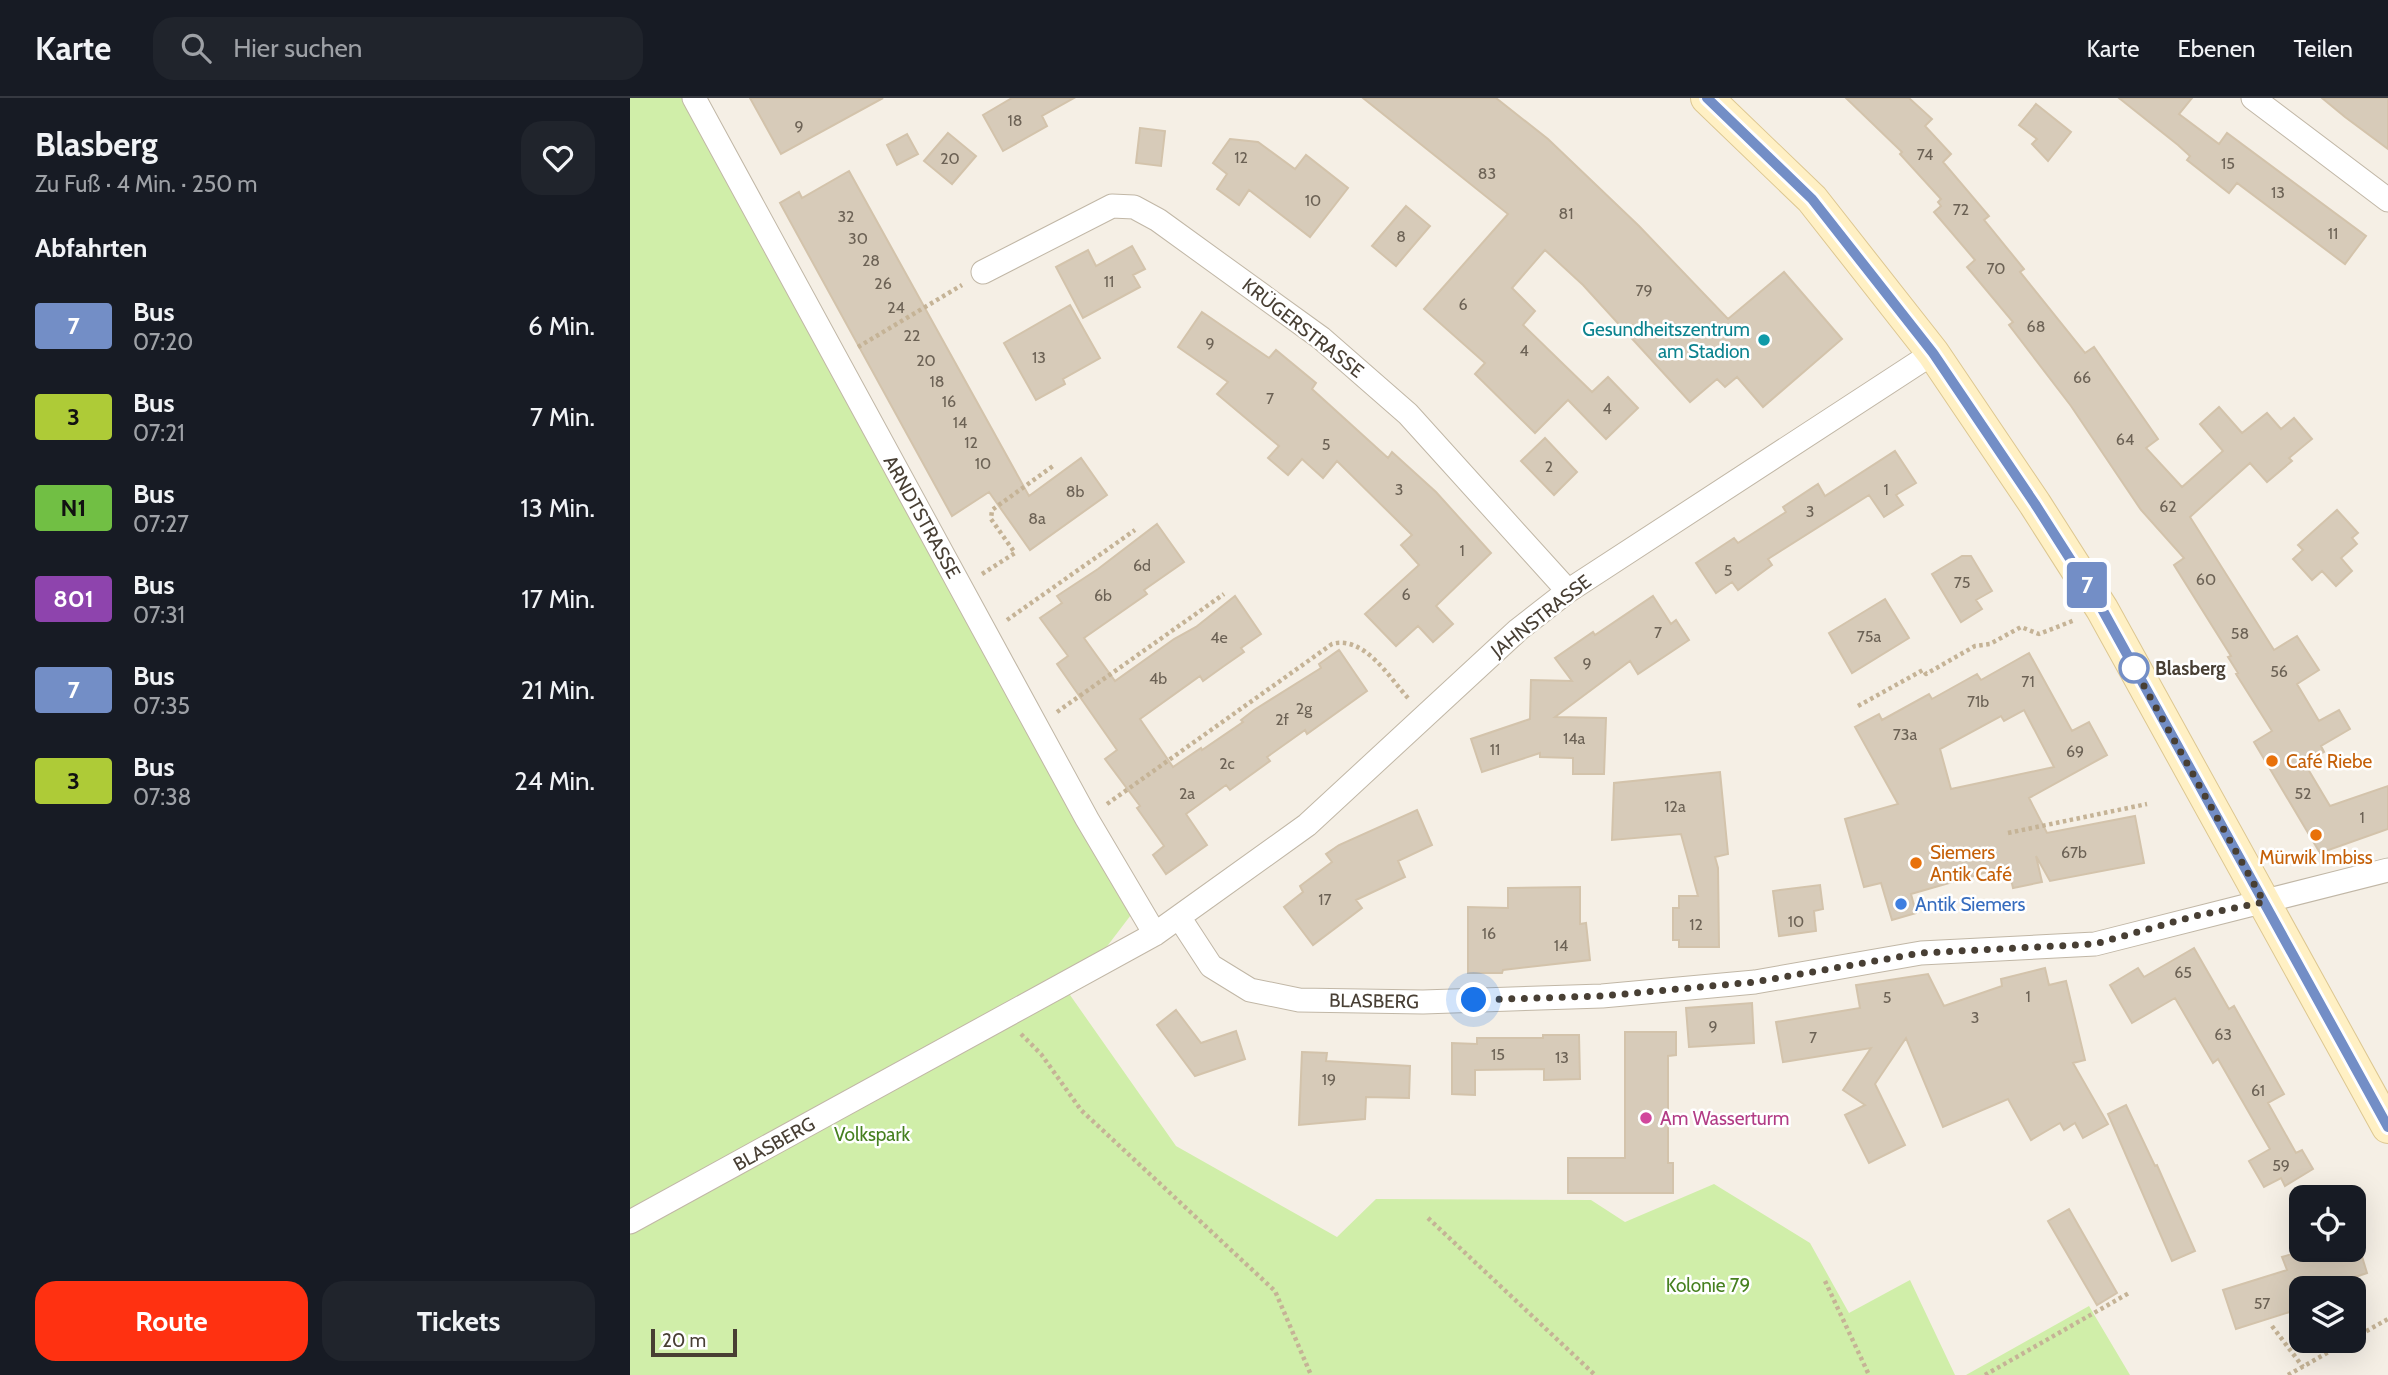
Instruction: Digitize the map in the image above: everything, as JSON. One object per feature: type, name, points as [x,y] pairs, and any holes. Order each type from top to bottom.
[{"type":"main road","points":[[1707,98],[1812,199],[1933,353],[2102,609],[2388,1127]]},
{"type":"street","name":"ARNDTSTRASSE","points":[[694,98],[1087,819],[1155,934]]},
{"type":"street","points":[[2253,98],[2388,200]]},
{"type":"street","name":"KRÜGERSTRASSE","points":[[983,272],[1112,206],[1134,207],[1158,220],[1321,338],[1408,414],[1568,591]]},
{"type":"street","name":"JAHNSTRASSE","points":[[1179,917],[1307,825],[1518,630],[1568,591],[1933,353]]},
{"type":"street","name":"BLASBERG","points":[[630,1222],[1005,1018],[1155,934],[1179,917],[1211,966],[1250,990],[1299,1000],[1423,1002],[1602,996],[1730,985],[1921,953],[2095,944],[2195,916],[2264,902],[2388,870]]},
{"type":"path","points":[[837,360],[983,272]]},
{"type":"path","points":[[961,588],[1015,552],[991,519],[992,510],[1052,467]]},
{"type":"path","points":[[987,635],[1135,530]]},
{"type":"path","points":[[1036,726],[1224,594]]},
{"type":"path","points":[[1858,706],[1923,670],[1926,674],[1975,646],[1990,644],[2021,627],[2039,634],[2102,609]]},
{"type":"path","points":[[1087,819],[1332,644],[1342,641],[1360,646],[1425,716]]},
{"type":"path","points":[[2008,833],[2147,804]]},
{"type":"path","points":[[1005,1018],[1041,1054],[1081,1110],[1275,1291],[1311,1375]]},
{"type":"path","points":[[1428,1218],[1595,1375]]},
{"type":"path","points":[[1825,1281],[1869,1375]]},
{"type":"path","points":[[1985,1375],[2129,1293]]},
{"type":"path","points":[[2366,1331],[2388,1319]]},
{"type":"path","points":[[2272,1326],[2303,1367]]},
{"type":"path","points":[[2288,1375],[2328,1353]]},
{"type":"green space","name":"Volkspark","points":[[630,98],[696,98],[1137,907],[1070,995],[1176,1146],[1337,1237],[1376,1199],[1591,1200],[1625,1222],[1714,1184],[1810,1243],[1849,1313],[1910,1280],[1955,1375],[630,1375]]},
{"type":"green space","points":[[2089,1306],[2130,1375],[1966,1375]]},
{"type":"building","points":[[750,98],[883,98],[781,154]]},
{"type":"building","points":[[1012,98],[1074,98],[1042,116],[1047,126],[1003,151],[983,115]]},
{"type":"building","points":[[1363,98],[1496,98],[1548,139],[1639,226],[1728,319],[1784,272],[1842,339],[1763,407],[1737,377],[1725,387],[1717,379],[1690,402],[1583,285],[1545,250],[1512,288],[1535,311],[1523,325],[1592,392],[1608,377],[1638,408],[1606,439],[1568,400],[1535,433],[1475,374],[1485,363],[1424,309],[1508,214]]},
{"type":"building","points":[[1846,98],[1909,98],[1932,119],[1925,126],[1951,154],[1943,162],[1989,216],[1984,220],[2024,269],[2020,272],[2085,353],[2094,347],[2158,439],[2146,448],[2182,487],[2223,451],[2200,424],[2219,407],[2242,433],[2267,413],[2281,429],[2294,418],[2312,439],[2289,458],[2292,461],[2267,482],[2250,463],[2190,517],[2274,650],[2297,636],[2319,670],[2297,684],[2319,721],[2339,710],[2350,729],[2321,746],[2324,752],[2305,764],[2330,806],[2388,786],[2388,829],[2320,853],[2254,742],[2272,731],[2236,674],[2238,673],[2228,657],[2231,656],[2174,565],[2184,558],[2141,510],[2071,406],[2009,325],[2013,322],[1967,267],[1975,260],[1934,212],[1941,206],[1938,202],[1941,199],[1900,154],[1902,152]]},
{"type":"building","points":[[2119,98],[2192,98],[2179,114],[2219,144],[2227,133],[2366,236],[2345,264],[2237,183],[2229,193],[2187,160],[2190,156],[2178,145]]},
{"type":"building","points":[[2322,98],[2388,98],[2388,149],[2345,117]]},
{"type":"building","points":[[2036,104],[2071,132],[2048,161],[2032,144],[2037,139],[2019,125]]},
{"type":"building","points":[[1140,128],[1165,131],[1161,166],[1136,163]]},
{"type":"building","points":[[948,133],[976,156],[952,184],[924,161]]},
{"type":"building","points":[[907,134],[918,154],[897,165],[887,145]]},
{"type":"building","points":[[1230,139],[1258,142],[1295,169],[1306,155],[1348,188],[1310,237],[1249,190],[1239,205],[1217,189],[1227,174],[1213,163]]},
{"type":"building","points":[[849,171],[1029,496],[1081,458],[1107,495],[1030,550],[989,492],[952,516],[780,203],[799,192],[802,198]]},
{"type":"building","points":[[1406,206],[1430,226],[1396,266],[1372,246]]},
{"type":"building","points":[[1132,246],[1145,269],[1133,275],[1140,287],[1083,318],[1056,267],[1088,250],[1096,266]]},
{"type":"building","points":[[1070,305],[1100,358],[1063,379],[1065,384],[1036,400],[1004,343]]},
{"type":"building","points":[[1202,312],[1269,358],[1276,350],[1316,383],[1312,389],[1388,458],[1392,452],[1436,492],[1491,553],[1436,606],[1453,624],[1433,642],[1418,626],[1396,646],[1365,614],[1419,565],[1401,545],[1412,535],[1337,461],[1323,478],[1302,459],[1288,475],[1268,458],[1279,446],[1217,394],[1228,382],[1178,347]]},
{"type":"building","points":[[1545,438],[1577,472],[1554,495],[1521,461]]},
{"type":"building","points":[[1895,451],[1916,483],[1896,495],[1903,505],[1884,517],[1869,495],[1768,559],[1772,565],[1738,590],[1732,582],[1716,593],[1696,563],[1734,538],[1738,543],[1786,512],[1783,507],[1818,484],[1825,496]]},
{"type":"building","points":[[2337,510],[2358,533],[2352,538],[2357,544],[2341,558],[2352,571],[2336,586],[2322,571],[2312,580],[2293,559],[2303,550],[2298,545]]},
{"type":"building","points":[[1157,524],[1184,562],[1144,590],[1147,594],[1084,638],[1115,681],[1174,639],[1196,627],[1235,596],[1261,634],[1241,648],[1244,652],[1203,681],[1200,676],[1140,719],[1173,767],[1243,722],[1241,720],[1254,710],[1321,668],[1319,664],[1339,650],[1367,691],[1307,734],[1305,730],[1267,757],[1270,761],[1230,790],[1226,785],[1186,814],[1207,845],[1166,874],[1153,855],[1164,846],[1137,808],[1140,806],[1105,759],[1117,750],[1057,664],[1068,656],[1040,618],[1062,603],[1057,596]]},
{"type":"building","points":[[1962,556],[1971,556],[1992,591],[1976,600],[1982,609],[1961,622],[1932,574]]},
{"type":"building","points":[[1653,596],[1671,624],[1676,620],[1689,640],[1638,674],[1630,661],[1555,717],[1606,718],[1604,774],[1573,774],[1573,758],[1540,757],[1540,753],[1482,772],[1471,739],[1530,719],[1531,680],[1572,681],[1555,658]]},
{"type":"building","points":[[1885,599],[1909,638],[1852,673],[1829,633]]},
{"type":"building","points":[[2029,653],[2072,731],[2089,722],[2107,755],[2029,798],[2047,833],[2135,816],[2144,863],[2050,881],[2036,856],[2042,882],[2013,888],[2008,866],[1911,894],[1916,913],[1892,920],[1881,883],[1864,887],[1845,819],[1898,804],[1855,727],[1879,714],[1882,720],[1929,694],[1932,699],[1977,674],[1981,680]],"holes":[[[2024,710],[2054,767],[1951,789],[1940,749],[2001,716],[2004,721]]]},
{"type":"building","points":[[1720,772],[1728,854],[1715,857],[1718,868],[1719,947],[1679,947],[1679,940],[1673,940],[1673,908],[1679,908],[1679,896],[1698,896],[1681,834],[1612,840],[1614,783]]},
{"type":"building","points":[[1417,810],[1432,845],[1398,861],[1405,877],[1356,900],[1362,908],[1313,945],[1284,907],[1303,892],[1300,886],[1332,862],[1326,854],[1339,845]]},
{"type":"building","points":[[1820,885],[1823,909],[1814,911],[1816,931],[1779,936],[1773,891]]},
{"type":"building","points":[[1580,887],[1580,924],[1586,923],[1590,960],[1503,970],[1502,973],[1468,973],[1468,907],[1508,908],[1508,888]]},
{"type":"building","points":[[2194,948],[2229,1009],[2234,1006],[2284,1094],[2268,1103],[2296,1153],[2302,1150],[2313,1169],[2285,1186],[2281,1178],[2264,1187],[2249,1161],[2270,1149],[2218,1059],[2213,1063],[2175,998],[2132,1023],[2110,985],[2138,968],[2144,977]]},
{"type":"building","points":[[2045,968],[2049,985],[2066,981],[2085,1060],[2073,1063],[2108,1124],[2083,1138],[2075,1123],[2064,1130],[2060,1123],[2031,1140],[2008,1099],[1943,1127],[1906,1038],[1875,1084],[1905,1145],[1869,1163],[1845,1115],[1865,1105],[1843,1090],[1871,1048],[1783,1062],[1776,1022],[1860,1008],[1856,985],[1928,974],[1944,1006],[2002,986],[2001,979]]},
{"type":"building","points":[[1752,1003],[1754,1043],[1689,1047],[1686,1008]]},
{"type":"building","points":[[1176,1010],[1201,1043],[1236,1031],[1245,1059],[1195,1076],[1157,1025]]},
{"type":"building","name":"Am Wasserturm","points":[[1625,1032],[1676,1032],[1676,1055],[1668,1056],[1668,1163],[1673,1163],[1673,1193],[1568,1193],[1568,1158],[1625,1158]]},
{"type":"building","points":[[1543,1035],[1579,1035],[1580,1079],[1544,1080],[1544,1069],[1475,1070],[1475,1095],[1452,1094],[1452,1043],[1477,1044],[1477,1038],[1543,1038]]},
{"type":"building","points":[[1302,1052],[1327,1053],[1326,1061],[1410,1066],[1409,1098],[1366,1097],[1365,1119],[1299,1125]]},
{"type":"building","points":[[2126,1105],[2155,1166],[2157,1165],[2195,1251],[2172,1261],[2108,1114]]},
{"type":"building","points":[[2069,1209],[2117,1293],[2097,1305],[2048,1221]]},
{"type":"building","points":[[2289,1255],[2289,1262],[2364,1262],[2367,1273],[2358,1276],[2289,1276],[2289,1312],[2236,1329],[2223,1290],[2287,1270],[2282,1257]]},
{"type":"bus line","name":"7","points":[[1707,98],[1812,199],[1933,353],[2035,504],[2102,609],[2388,1127]]},
{"type":"place","name":"Gesundheitszentrum am Stadion","points":[[1764,340]]},
{"type":"place","name":"Blasberg","points":[[2134,668]]},
{"type":"place","name":"Café Riebe","points":[[2272,761]]},
{"type":"place","name":"Mürwik Imbiss","points":[[2316,835]]},
{"type":"place","name":"Siemers Antik Café","points":[[1916,863]]},
{"type":"place","name":"Antik Siemers","points":[[1901,904]]},
{"type":"place","name":"Am Wasserturm","points":[[1646,1118]]},
{"type":"route","points":[[1474,1000],[1602,996],[1755,982],[1921,953],[2095,944],[2195,916],[2264,902],[2134,668]]},
{"type":"park label","name":"Kolonie 79","points":[[1708,1285]]}]
